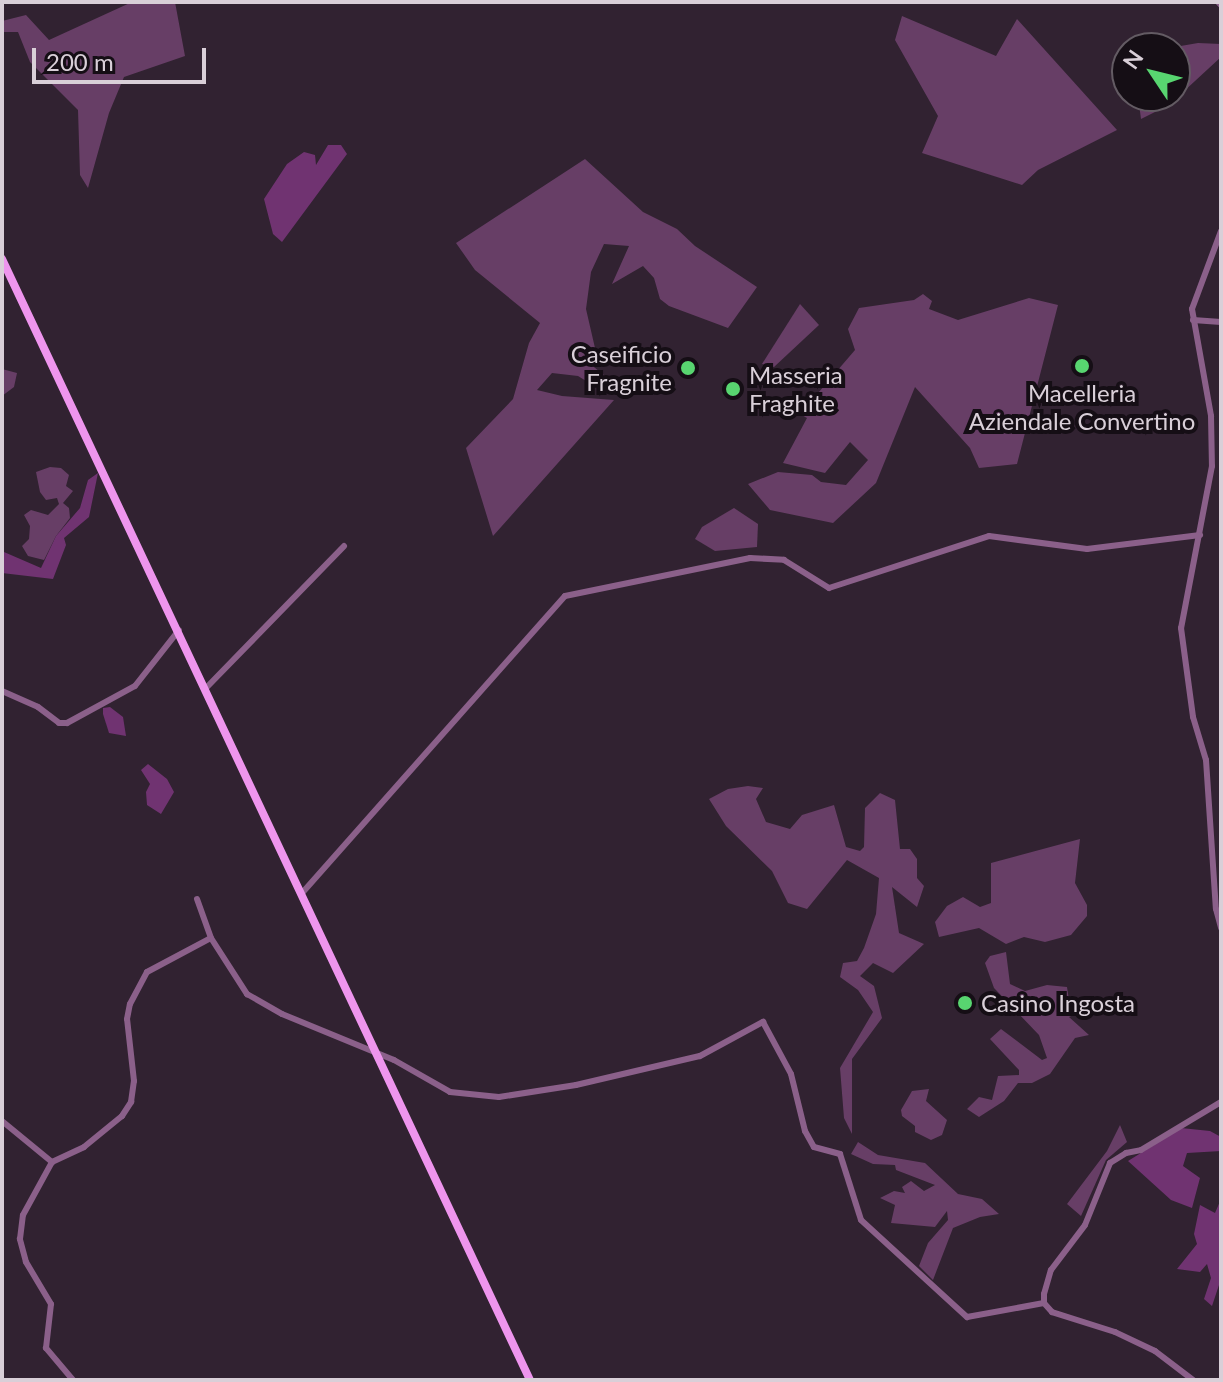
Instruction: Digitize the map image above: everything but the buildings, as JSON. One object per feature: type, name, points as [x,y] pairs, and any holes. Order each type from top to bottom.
[{"type":"main road","points":[[2,259],[303,892],[530,1380]]},
{"type":"street","points":[[1221,231],[1192,309],[1211,416],[1211,479],[1181,628],[1193,717],[1206,760],[1216,909],[1221,928]]},
{"type":"street","points":[[1193,320],[1221,322]]},
{"type":"street","points":[[303,892],[565,596],[750,558],[784,560],[829,588],[989,536],[1087,549],[1200,535]]},
{"type":"street","points":[[206,688],[344,546]]},
{"type":"street","points":[[2,691],[38,707],[59,723],[67,723],[135,686],[179,630]]},
{"type":"street","points":[[197,899],[211,938],[247,994],[282,1014],[378,1054],[450,1092],[499,1097],[576,1085],[700,1056],[763,1022],[791,1074],[805,1131],[814,1147],[840,1154],[861,1220],[967,1317],[1044,1303]]},
{"type":"street","points":[[73,1380],[46,1348],[51,1304],[26,1262],[20,1239],[23,1215],[52,1162],[84,1147],[122,1116],[131,1102],[134,1081],[127,1019],[130,1004],[147,972],[211,938]]},
{"type":"street","points":[[1193,1380],[1155,1351],[1115,1332],[1052,1312],[1044,1303],[1047,1279],[1085,1225],[1110,1163],[1126,1153],[1141,1150],[1221,1102]]},
{"type":"street","points":[[2,1121],[52,1162]]},
{"type":"shaded area","points":[[132,2],[175,2],[185,56],[124,77],[109,113],[88,188],[80,175],[78,110],[30,62],[18,32],[2,32],[2,21],[26,15],[49,40]]},
{"type":"shaded area","points":[[902,16],[996,56],[1017,19],[1117,130],[1038,170],[1022,185],[922,153],[938,116],[895,40]]},
{"type":"shaded area","points":[[1191,44],[1221,44],[1221,57],[1191,85]]},
{"type":"shaded area","points":[[1140,112],[1155,112],[1141,119]]},
{"type":"shaded area","points":[[328,145],[341,145],[347,154],[282,242],[273,234],[264,199],[287,164],[304,152],[315,155],[316,165]]},
{"type":"shaded area","points":[[585,159],[643,212],[677,229],[695,246],[757,287],[728,328],[669,306],[660,299],[654,278],[643,266],[612,284],[629,246],[604,244],[591,272],[586,309],[595,348],[584,359],[615,384],[604,392],[578,376],[552,373],[537,390],[562,396],[614,400],[493,536],[466,448],[513,399],[529,343],[540,323],[475,270],[456,243]]},
{"type":"shaded area","points":[[923,294],[932,301],[929,309],[958,320],[1029,298],[1058,305],[1017,464],[979,468],[970,448],[915,387],[876,483],[833,523],[770,510],[748,484],[778,472],[812,475],[821,482],[846,485],[868,460],[850,442],[825,473],[783,463],[807,418],[800,414],[855,350],[848,329],[859,308],[914,300]]},
{"type":"shaded area","points":[[800,304],[819,325],[774,367],[762,364]]},
{"type":"shaded area","points":[[2,369],[17,373],[14,387],[2,396]]},
{"type":"shaded area","points":[[50,467],[61,468],[69,475],[66,486],[73,491],[63,503],[69,508],[70,518],[56,536],[44,560],[28,556],[22,546],[29,539],[30,526],[24,515],[31,510],[48,515],[59,504],[57,498],[46,500],[40,492],[36,472]]},
{"type":"shaded area","points":[[98,473],[89,517],[64,538],[66,545],[53,579],[2,573],[4,552],[41,568],[56,536],[80,508],[88,480]]},
{"type":"shaded area","points":[[734,508],[758,524],[757,547],[715,551],[695,539],[702,527]]},
{"type":"shaded area","points":[[110,707],[123,717],[126,736],[109,733],[103,708]]},
{"type":"shaded area","points":[[148,764],[167,779],[174,792],[161,814],[147,805],[146,792],[150,784],[141,770]]},
{"type":"shaded area","points":[[748,786],[763,788],[756,799],[766,822],[790,829],[802,815],[834,805],[846,847],[860,851],[864,847],[865,808],[880,793],[895,800],[900,849],[910,849],[917,859],[917,878],[924,886],[917,907],[892,887],[899,933],[924,944],[893,973],[873,963],[860,976],[874,986],[882,1018],[852,1059],[852,1134],[844,1118],[840,1068],[873,1012],[858,990],[840,977],[843,963],[857,961],[864,948],[876,914],[879,878],[847,860],[807,909],[788,903],[772,871],[726,826],[709,799],[728,789]]},
{"type":"shaded area","points":[[1080,839],[1075,883],[1087,905],[1087,916],[1071,935],[1045,942],[1024,937],[1006,944],[979,928],[939,937],[935,922],[947,906],[963,897],[980,907],[991,903],[991,863]]},
{"type":"shaded area","points":[[1006,952],[1010,984],[1025,991],[1047,985],[1067,987],[1069,1000],[1080,1012],[1069,1017],[1089,1035],[1075,1038],[1050,1074],[1032,1083],[1018,1083],[1004,1101],[979,1117],[967,1109],[979,1097],[992,1100],[998,1076],[1019,1075],[1019,1070],[990,1039],[1001,1029],[1042,1060],[1047,1058],[1039,1035],[994,988],[985,963],[990,956]]},
{"type":"shaded area","points":[[929,1089],[926,1101],[947,1120],[942,1135],[931,1140],[915,1132],[915,1126],[902,1116],[901,1110],[912,1091]]},
{"type":"shaded area","points":[[1120,1125],[1127,1142],[1106,1160],[1081,1216],[1067,1204],[1107,1151]]},
{"type":"shaded area","points":[[1181,1128],[1210,1131],[1221,1137],[1221,1151],[1187,1153],[1183,1166],[1200,1178],[1192,1208],[1171,1200],[1128,1161]]},
{"type":"shaded area","points":[[858,1142],[878,1155],[925,1163],[958,1194],[982,1199],[999,1214],[980,1217],[953,1228],[933,1280],[919,1266],[928,1243],[948,1220],[947,1211],[935,1227],[891,1223],[895,1205],[880,1198],[894,1191],[905,1193],[902,1187],[911,1181],[924,1191],[935,1185],[896,1170],[895,1165],[873,1164],[851,1154]]},
{"type":"shaded area","points":[[1221,1199],[1221,1279],[1212,1306],[1204,1299],[1211,1278],[1207,1264],[1200,1272],[1177,1269],[1197,1244],[1194,1234],[1200,1205],[1215,1213]]},
{"type":"place","name":"Macelleria Aziendale Convertino","points":[[1082,366]]},
{"type":"place","name":"Caseificio Fragnite","points":[[688,368]]},
{"type":"place","name":"Masseria Fraghite","points":[[733,389]]},
{"type":"place","name":"Casino Ingosta","points":[[965,1003]]}]
